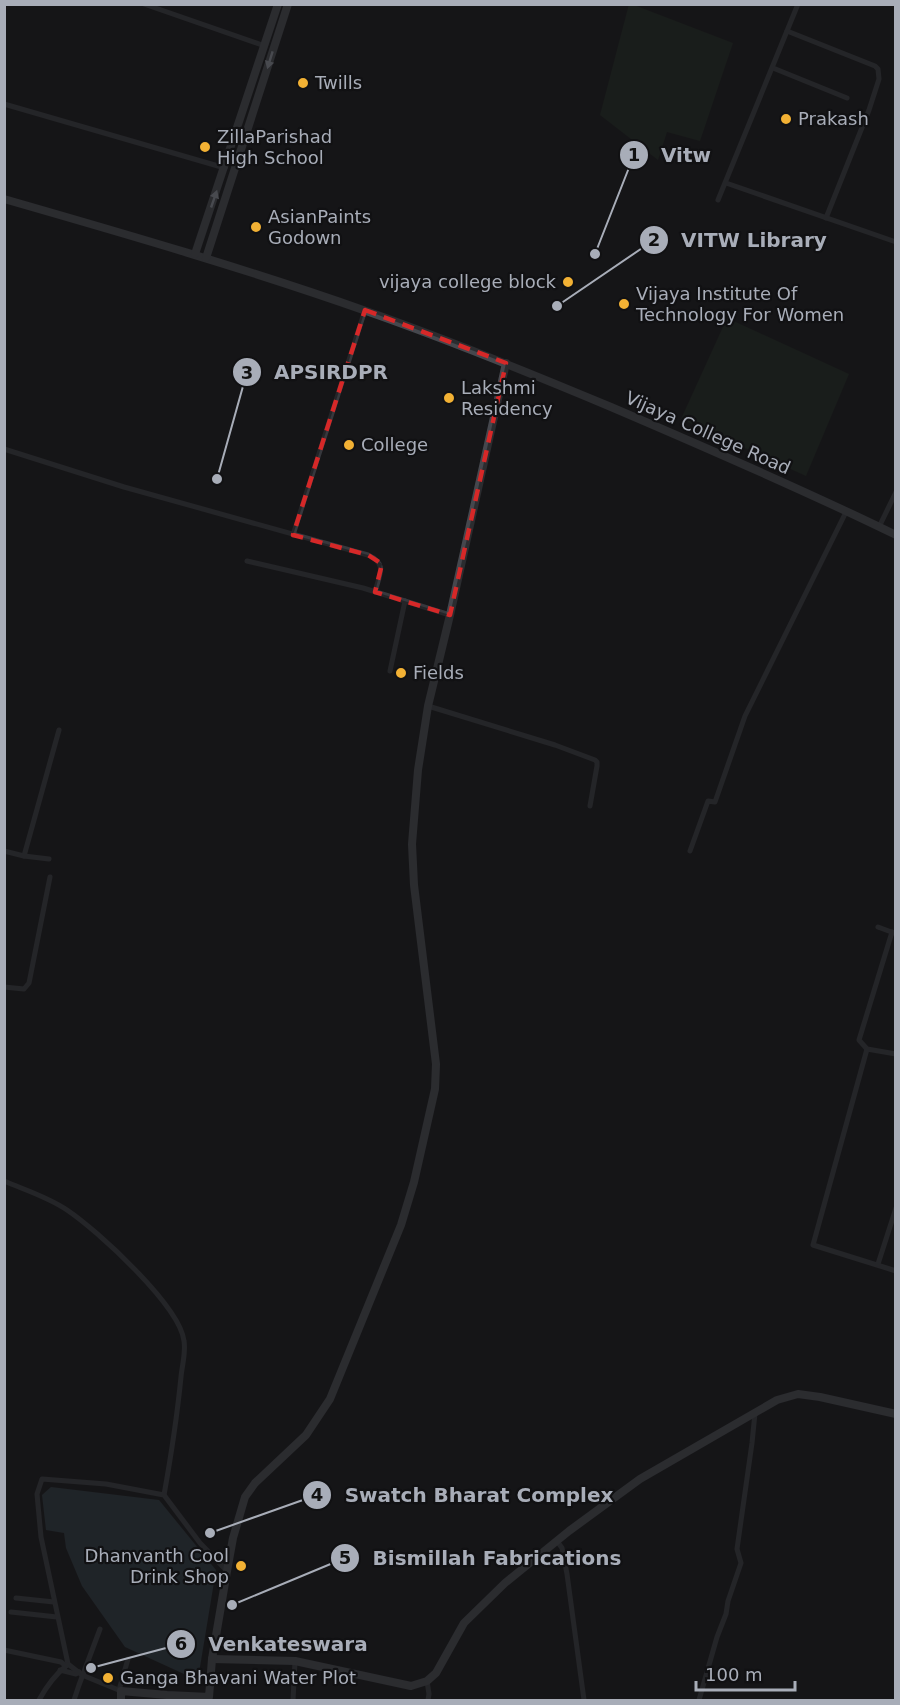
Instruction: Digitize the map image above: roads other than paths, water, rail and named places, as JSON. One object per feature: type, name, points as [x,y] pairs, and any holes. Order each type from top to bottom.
[{"type":"main road","points":[[195,254],[278,4]]},
{"type":"main road","points":[[206,258],[288,4]]},
{"type":"main road","points":[[242,116],[252,120]]},
{"type":"main road","name":"Vijaya College Road","points":[[4,199],[195,254],[365,310],[506,363],[743,463],[896,535]]},
{"type":"main road","points":[[121,1701],[120,1690],[209,1699],[212,1659],[227,1571],[233,1538],[245,1497],[255,1483],[306,1435],[330,1399],[401,1225],[414,1182],[435,1089],[436,1064],[414,885],[412,844],[418,770],[428,705],[506,363]]},
{"type":"main road","points":[[212,1659],[295,1661],[411,1686],[427,1681],[436,1673],[464,1623],[505,1583],[557,1541],[640,1479],[777,1400],[798,1394],[896,1414]]},
{"type":"street","points":[[144,4],[265,46]]},
{"type":"street","points":[[718,200],[798,4]]},
{"type":"street","points":[[787,31],[875,66],[879,72],[869,110],[826,218]]},
{"type":"street","points":[[773,68],[847,98]]},
{"type":"street","points":[[4,104],[225,168]]},
{"type":"street","points":[[726,183],[896,242]]},
{"type":"street","points":[[292,535],[365,310]]},
{"type":"street","points":[[4,449],[124,487],[292,535],[350,549],[374,558],[381,566],[375,592]]},
{"type":"street","points":[[879,527],[896,492]]},
{"type":"street","points":[[690,851],[708,801],[715,802],[745,716],[846,512]]},
{"type":"street","points":[[247,561],[375,592],[450,615]]},
{"type":"street","points":[[390,670],[405,601]]},
{"type":"street","points":[[428,705],[595,760],[597,766],[590,806]]},
{"type":"street","points":[[24,856],[59,730]]},
{"type":"street","points":[[4,851],[49,859]]},
{"type":"street","points":[[4,987],[24,988],[29,983],[50,877]]},
{"type":"street","points":[[878,927],[894,933],[859,1040],[867,1049],[896,1054]]},
{"type":"street","points":[[867,1049],[813,1245],[896,1271]]},
{"type":"street","points":[[4,1181],[65,1209],[93,1230],[157,1294],[181,1329],[184,1342],[178,1409],[164,1495]]},
{"type":"street","points":[[878,1264],[896,1208]]},
{"type":"street","points":[[699,1701],[711,1655],[741,1563],[737,1549],[755,1413]]},
{"type":"street","points":[[67,1665],[41,1537],[37,1494],[42,1479],[106,1484],[164,1495],[200,1543],[227,1571]]},
{"type":"street","points":[[557,1541],[562,1548],[567,1574],[584,1700],[592,1701]]},
{"type":"street","points":[[16,1598],[54,1602]]},
{"type":"street","points":[[11,1612],[57,1617]]},
{"type":"street","points":[[77,1700],[81,1674],[100,1629]]},
{"type":"street","points":[[4,1650],[61,1662],[81,1674],[120,1690],[128,1659]]},
{"type":"street","points":[[292,1701],[295,1661]]},
{"type":"street","points":[[39,1701],[50,1682],[67,1665]]},
{"type":"street","points":[[60,1670],[81,1674]]},
{"type":"street","points":[[427,1681],[428,1701]]},
{"type":"place","name":"Twills","points":[[303,83]]},
{"type":"place","name":"Prakash","points":[[786,119]]},
{"type":"place","name":"ZillaParishad High School","points":[[205,147]]},
{"type":"place","name":"AsianPaints Godown","points":[[256,227]]},
{"type":"place","name":"Vitw","points":[[595,254]]},
{"type":"place","name":"vijaya college block","points":[[568,282]]},
{"type":"place","name":"Vijaya Institute Of Technology For Women","points":[[624,304]]},
{"type":"place","name":"VITW Library","points":[[557,306]]},
{"type":"place","name":"Lakshmi Residency","points":[[449,398]]},
{"type":"place","name":"College","points":[[349,445]]},
{"type":"place","name":"APSIRDPR","points":[[217,479]]},
{"type":"place","name":"Fields","points":[[401,673]]},
{"type":"place","name":"Swatch Bharat Complex","points":[[210,1533]]},
{"type":"place","name":"Dhanvanth Cool Drink Shop","points":[[241,1566]]},
{"type":"place","name":"Bismillah Fabrications","points":[[232,1605]]},
{"type":"place","name":"Venkateswara","points":[[91,1668]]},
{"type":"place","name":"Ganga Bhavani Water Plot","points":[[108,1678]]}]
